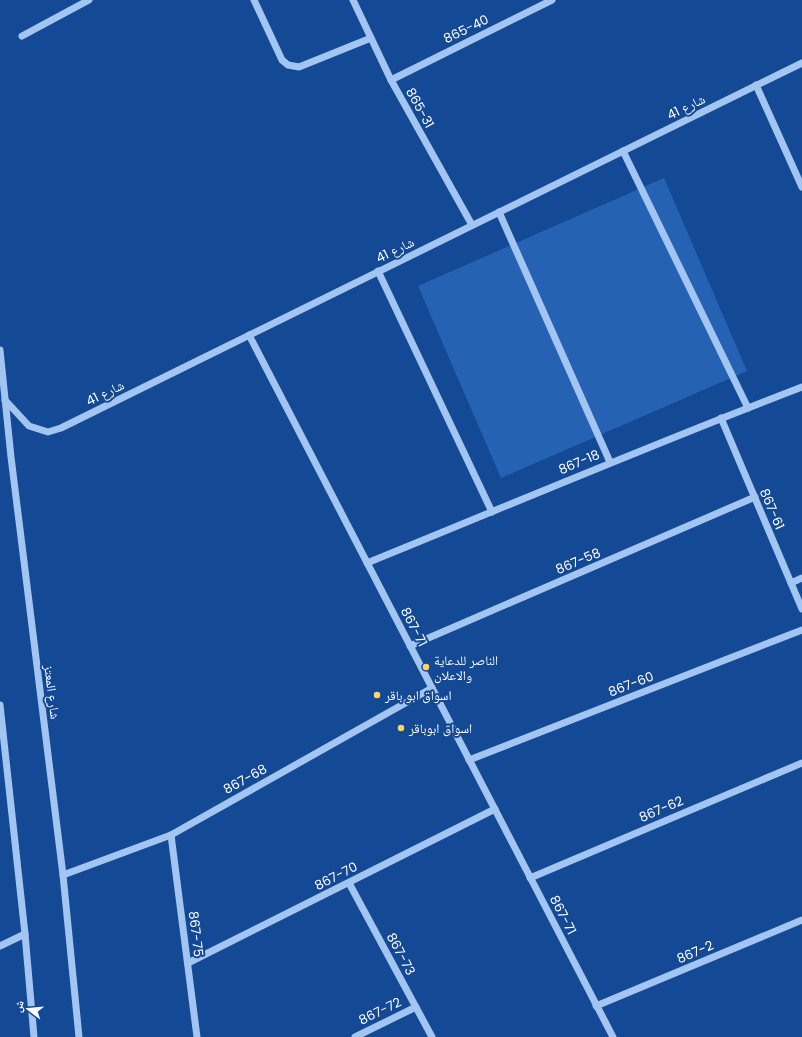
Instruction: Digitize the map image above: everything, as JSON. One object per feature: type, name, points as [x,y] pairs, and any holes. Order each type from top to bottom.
[{"type":"street","points":[[22,36],[89,0]]},
{"type":"street","points":[[254,0],[282,60],[288,65],[299,67],[371,38]]},
{"type":"street","name":"865-31","points":[[353,0],[391,80],[472,225]]},
{"type":"street","name":"865-40","points":[[391,80],[549,1]]},
{"type":"street","name":"شارع 41","points":[[5,400],[29,426],[48,432],[60,428],[802,63]]},
{"type":"street","points":[[756,86],[802,187]]},
{"type":"street","points":[[623,151],[748,408]]},
{"type":"street","points":[[499,212],[610,462]]},
{"type":"street","points":[[378,272],[492,512]]},
{"type":"street","name":"867-71","points":[[249,335],[613,1037]]},
{"type":"street","name":"شارع المعتز","points":[[0,350],[63,875],[79,1037]]},
{"type":"street","name":"867-18","points":[[367,563],[610,462],[802,387]]},
{"type":"street","name":"867-61","points":[[721,418],[802,609]]},
{"type":"street","name":"867-58","points":[[410,646],[755,497]]},
{"type":"street","points":[[791,583],[802,578]]},
{"type":"street","name":"867-60","points":[[469,760],[802,630]]},
{"type":"street","name":"867-68","points":[[63,875],[171,835],[432,688]]},
{"type":"street","points":[[0,705],[25,934],[34,1037]]},
{"type":"street","name":"867-62","points":[[530,878],[802,763]]},
{"type":"street","name":"867-70","points":[[188,963],[495,809]]},
{"type":"street","name":"867-75","points":[[171,835],[197,1037]]},
{"type":"street","name":"867-73","points":[[349,882],[432,1037]]},
{"type":"street","name":"867-2","points":[[596,1006],[802,920]]},
{"type":"street","points":[[0,946],[25,934]]},
{"type":"street","name":"867-72","points":[[355,1037],[416,1007]]},
{"type":"shaded area","points":[[664,178],[747,371],[501,478],[418,286]]},
{"type":"place","name":"الناصر للدعاية والاعلان","points":[[426,667]]},
{"type":"place","name":"اسواق ابو باقر","points":[[377,695]]},
{"type":"place","name":"اسواق ابوباقر","points":[[401,728]]}]
